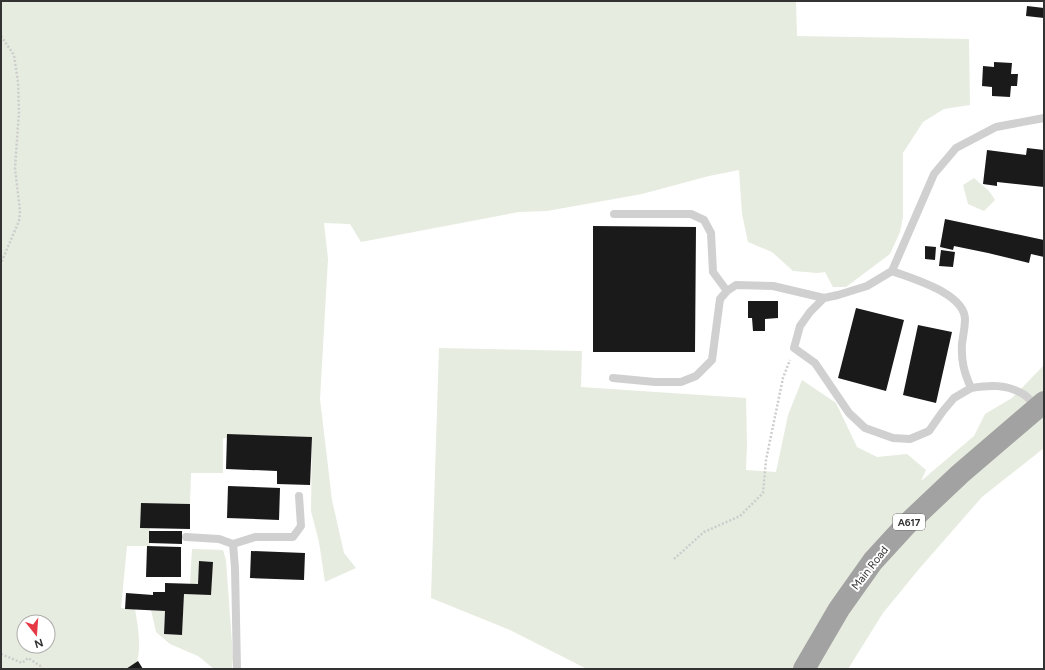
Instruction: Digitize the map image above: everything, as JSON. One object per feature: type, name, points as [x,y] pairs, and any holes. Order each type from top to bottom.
[{"type":"highway","name":"Main Road","points":[[804,669],[839,609],[872,561],[906,525],[960,474],[1041,405]]},
{"type":"lane","points":[[613,378],[655,382],[681,382],[696,376],[712,360],[720,298],[736,285],[773,286],[824,298],[867,286],[892,271],[934,174],[956,148],[996,127],[1044,118]]},
{"type":"lane","points":[[614,214],[690,214],[704,220],[711,233],[713,272],[727,291]]},
{"type":"lane","points":[[892,271],[945,293],[959,304],[965,318],[962,345],[963,369],[970,388]]},
{"type":"lane","points":[[824,298],[810,312],[800,326],[794,348],[815,363],[849,413],[865,428],[893,438],[910,439],[929,431],[954,398],[970,388],[990,385],[1008,388],[1024,394],[1041,405]]},
{"type":"lane","points":[[186,537],[218,539],[233,544],[255,537],[293,537],[301,526],[299,496]]},
{"type":"lane","points":[[233,544],[235,568],[237,669]]},
{"type":"path","points":[[1,36],[14,55],[18,82],[19,112],[15,168],[20,211],[19,220],[1,263]]},
{"type":"path","points":[[674,559],[704,532],[740,516],[763,493],[766,460],[783,378],[794,348]]},
{"type":"path","points":[[1,654],[22,663],[28,658],[42,667],[42,669]]},
{"type":"shaded area","points":[[1,1],[796,1],[797,36],[969,39],[970,105],[944,109],[923,122],[903,153],[903,217],[900,232],[890,254],[846,287],[833,287],[825,272],[817,273],[793,271],[772,252],[748,242],[742,214],[739,170],[709,176],[642,194],[547,211],[519,212],[361,242],[350,224],[324,223],[328,259],[320,399],[332,500],[344,553],[356,568],[325,582],[319,542],[311,511],[312,437],[228,434],[227,438],[223,438],[223,473],[191,473],[190,504],[141,503],[140,528],[150,528],[150,546],[127,546],[121,608],[135,609],[139,648],[137,663],[134,669],[1,669]]},
{"type":"shaded area","points":[[974,178],[989,191],[995,200],[984,211],[968,204],[963,185]]},
{"type":"shaded area","points":[[439,348],[582,351],[581,387],[746,398],[746,470],[776,472],[788,415],[802,380],[836,403],[857,447],[877,457],[907,454],[926,470],[921,481],[974,436],[985,414],[1012,398],[1044,365],[1044,448],[982,497],[883,613],[848,669],[587,669],[510,630],[431,598]]},
{"type":"shaded area","points":[[192,549],[223,550],[226,560],[233,657],[232,669],[214,669],[198,656],[170,644],[156,632],[151,610],[165,611],[164,634],[182,635],[184,594],[211,593],[212,562],[199,561],[198,584],[190,584]]},
{"type":"building","points":[[1027,6],[1044,8],[1044,18],[1026,16]]},
{"type":"building","points":[[994,62],[1012,63],[1011,74],[1018,74],[1017,86],[1011,86],[1010,97],[992,96],[992,87],[982,86],[983,66],[994,67]]},
{"type":"building","points":[[1027,148],[1044,150],[1044,187],[997,182],[997,186],[983,184],[987,150],[1026,155]]},
{"type":"building","points":[[945,219],[1044,240],[1044,257],[1031,254],[1029,263],[954,246],[953,250],[940,247]]},
{"type":"building","points":[[593,226],[696,227],[695,352],[593,352]]},
{"type":"building","points":[[925,246],[936,247],[935,260],[925,259]]},
{"type":"building","points":[[941,250],[955,252],[953,267],[939,266]]},
{"type":"building","points":[[748,301],[778,301],[778,318],[765,319],[765,331],[753,331],[752,318],[748,318]]},
{"type":"building","points":[[856,308],[904,320],[886,391],[838,378]]},
{"type":"building","points":[[918,325],[952,332],[936,403],[903,395]]},
{"type":"building","points":[[227,434],[312,437],[310,485],[277,484],[277,471],[226,469]]},
{"type":"building","points":[[228,486],[280,488],[279,520],[227,518]]},
{"type":"building","points":[[141,503],[190,504],[190,529],[140,528]]},
{"type":"building","points":[[149,531],[182,531],[182,544],[149,543]]},
{"type":"building","points":[[147,546],[181,547],[181,577],[146,577]]},
{"type":"building","points":[[251,551],[305,553],[304,580],[250,578]]},
{"type":"building","points":[[199,561],[213,562],[211,595],[184,594],[182,635],[164,634],[165,611],[125,609],[126,593],[153,595],[153,592],[165,592],[165,583],[198,584]]},
{"type":"building","points":[[138,661],[143,669],[126,669]]}]
